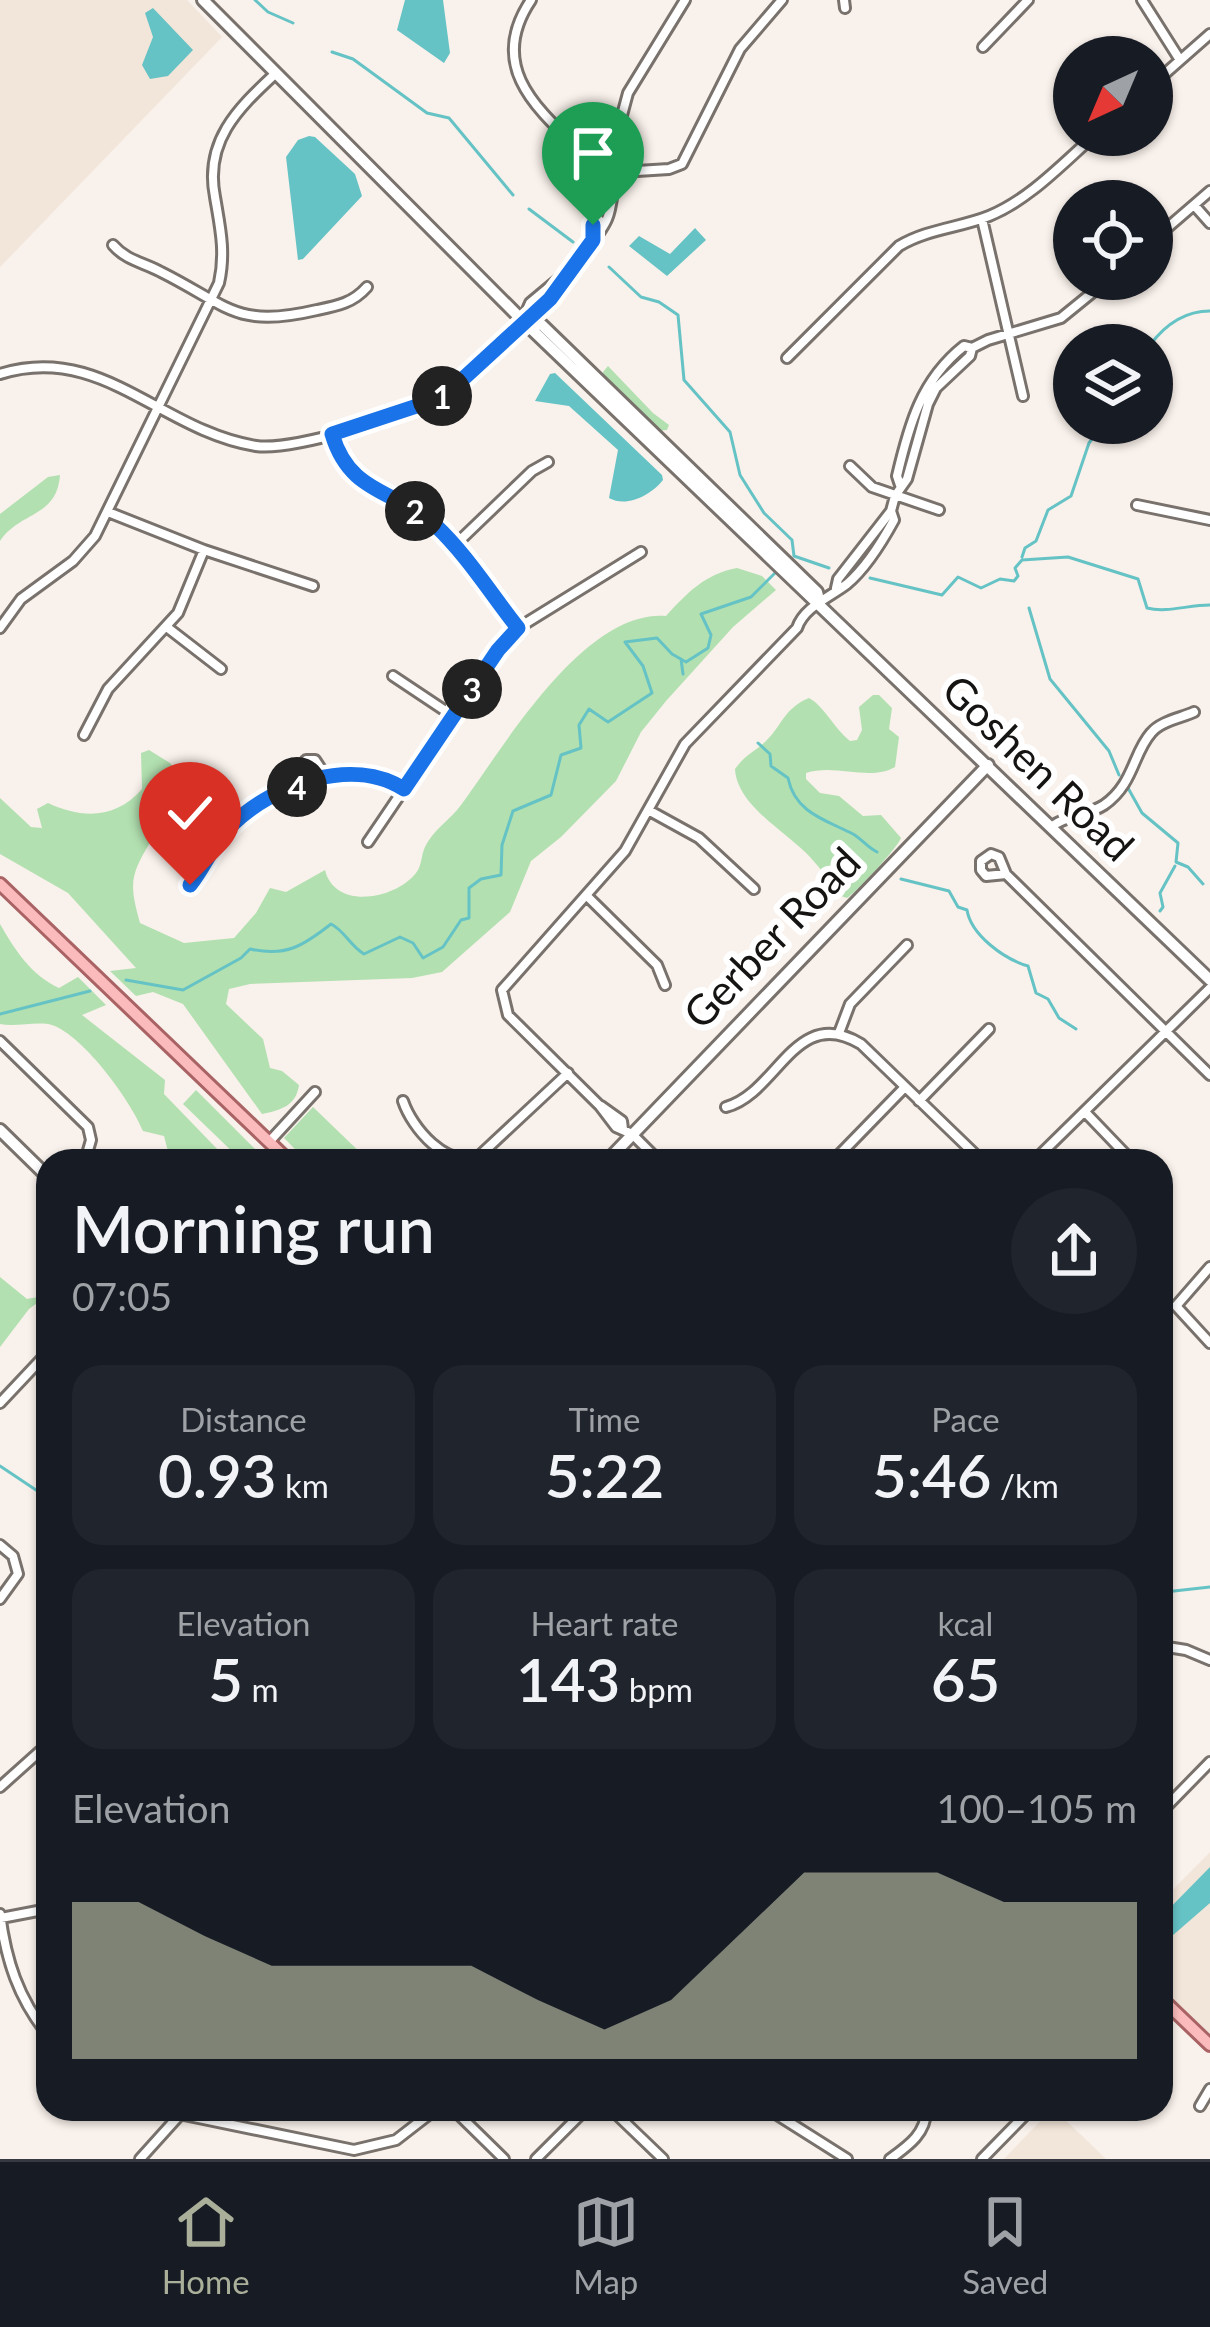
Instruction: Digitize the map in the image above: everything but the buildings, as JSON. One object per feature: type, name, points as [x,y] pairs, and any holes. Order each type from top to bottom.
[{"type":"main road","points":[[0,884],[276,1149]]},
{"type":"main road","points":[[1173,2010],[1210,2045]]},
{"type":"street","name":"Goshen Road","points":[[203,0],[523,321],[542,326],[817,592],[817,606],[988,764],[1210,984]]},
{"type":"street","points":[[531,0],[515,38],[521,86],[531,103],[595,164]]},
{"type":"street","points":[[610,156],[628,93],[685,0]]},
{"type":"street","points":[[621,172],[669,170],[682,164],[740,49],[782,0]]},
{"type":"street","points":[[983,47],[1028,0]]},
{"type":"street","points":[[1142,0],[1180,60]]},
{"type":"street","points":[[1173,66],[1210,34]]},
{"type":"street","points":[[0,628],[21,599],[81,554],[108,512],[219,283],[224,253],[213,189],[215,154],[232,116],[274,74]]},
{"type":"street","points":[[0,374],[42,365],[83,370],[209,433],[255,446],[284,446],[443,395],[534,316],[593,240],[608,216],[621,172],[618,160],[610,156],[601,157],[593,172],[601,183],[593,240]]},
{"type":"street","points":[[787,358],[899,246],[982,219],[1027,195],[1071,156]]},
{"type":"street","points":[[601,183],[614,183]]},
{"type":"street","points":[[1173,224],[1210,191]]},
{"type":"street","points":[[1194,205],[1210,223]]},
{"type":"street","points":[[982,219],[1023,396]]},
{"type":"street","points":[[113,244],[130,260],[157,269],[211,302],[246,316],[279,319],[344,304],[367,287]]},
{"type":"street","points":[[645,1149],[616,1127],[508,1015],[502,990],[625,851],[685,744],[796,628],[806,626],[817,606],[845,586],[882,542],[894,520],[895,496],[907,479],[936,388],[970,356],[972,348],[1060,318],[1083,300]]},
{"type":"street","points":[[332,434],[341,457],[359,479],[425,517],[454,546],[518,628]]},
{"type":"street","points":[[454,546],[532,471],[548,462]]},
{"type":"street","points":[[850,466],[872,488],[939,510]]},
{"type":"street","points":[[1137,505],[1210,520]]},
{"type":"street","points":[[108,512],[314,586]]},
{"type":"street","points":[[84,735],[108,688],[168,628],[204,550]]},
{"type":"street","points":[[368,842],[518,628],[641,552]]},
{"type":"street","points":[[168,628],[221,669]]},
{"type":"street","points":[[393,676],[453,716]]},
{"type":"street","points":[[1051,827],[1109,801],[1132,772],[1151,732],[1195,712]]},
{"type":"street","points":[[302,785],[298,770],[306,760],[315,760],[325,776]]},
{"type":"street","name":"Gerber Road","points":[[615,1149],[988,764]]},
{"type":"street","points":[[190,885],[233,823],[266,800],[325,776],[361,772],[404,789]]},
{"type":"street","points":[[650,811],[699,838],[754,890]]},
{"type":"street","points":[[1004,874],[1210,1075]]},
{"type":"street","points":[[588,897],[657,965],[665,985]]},
{"type":"street","points":[[839,1033],[850,1004],[907,945]]},
{"type":"street","points":[[1047,1149],[1210,984]]},
{"type":"street","points":[[919,1101],[989,1029]]},
{"type":"street","points":[[726,1107],[742,1103],[815,1035],[839,1033],[861,1043],[969,1149]]},
{"type":"street","points":[[0,1041],[88,1127],[88,1149]]},
{"type":"street","points":[[486,1149],[568,1073]]},
{"type":"street","points":[[845,1149],[904,1087]]},
{"type":"street","points":[[269,1142],[316,1092]]},
{"type":"street","points":[[403,1100],[409,1118],[441,1149]]},
{"type":"street","points":[[1086,1113],[1120,1149]]},
{"type":"street","points":[[0,1130],[36,1165]]},
{"type":"street","points":[[1210,1268],[1177,1306],[1210,1343]]},
{"type":"street","points":[[0,1402],[36,1364]]},
{"type":"street","points":[[0,1545],[13,1556],[18,1574],[0,1599]]},
{"type":"street","points":[[1173,1648],[1210,1660]]},
{"type":"street","points":[[0,1787],[36,1755]]},
{"type":"street","points":[[1173,1800],[1210,1762]]},
{"type":"street","points":[[36,1911],[0,1916],[15,1983],[36,2016]]},
{"type":"street","points":[[1200,2107],[1210,2089]]},
{"type":"street","points":[[140,2159],[174,2121]]},
{"type":"street","points":[[223,2121],[354,2150],[395,2140],[420,2121]]},
{"type":"street","points":[[465,2121],[504,2159]]},
{"type":"street","points":[[536,2159],[574,2121]]},
{"type":"street","points":[[623,2121],[663,2159]]},
{"type":"street","points":[[786,2121],[847,2159]]},
{"type":"street","points":[[890,2159],[923,2128],[924,2121]]},
{"type":"street","points":[[982,2159],[1019,2121]]},
{"type":"shaded area","points":[[0,0],[187,0],[222,37],[0,267]]},
{"type":"shaded area","points":[[1210,1852],[1210,2036],[1173,2001],[1173,1890]]},
{"type":"shaded area","points":[[1040,2121],[1066,2121],[1106,2159],[1004,2159]]},
{"type":"green space","points":[[608,366],[669,425],[667,430],[657,431],[604,379]]},
{"type":"green space","points":[[60,475],[45,507],[0,541],[0,514],[48,477]]},
{"type":"green space","points":[[737,568],[762,576],[776,590],[733,627],[666,701],[641,732],[616,781],[531,861],[510,912],[442,972],[229,989],[226,1004],[263,1039],[270,1068],[299,1085],[295,1098],[281,1109],[262,1114],[183,1004],[153,992],[136,996],[110,971],[136,968],[68,893],[0,854],[0,798],[31,827],[42,828],[37,809],[48,803],[86,814],[110,811],[142,789],[141,753],[149,750],[170,763],[187,784],[135,872],[133,889],[140,923],[184,943],[234,938],[270,888],[286,892],[325,870],[331,883],[353,896],[395,889],[416,873],[432,836],[576,657],[605,634],[635,620],[666,616],[706,580]]},
{"type":"green space","points":[[873,695],[892,708],[889,729],[899,737],[895,767],[874,773],[806,773],[820,793],[839,796],[863,816],[881,815],[901,838],[847,898],[754,807],[735,769],[794,707],[809,698],[850,741],[857,740],[862,730],[859,707]]},
{"type":"green space","points":[[0,924],[40,976],[59,988],[78,977],[106,1005],[82,1015],[165,1080],[164,1094],[217,1149],[167,1149],[164,1136],[143,1131],[116,1086],[61,1029],[48,1024],[0,1024]]},
{"type":"green space","points":[[196,1090],[255,1149],[230,1149],[183,1104]]},
{"type":"green space","points":[[313,1107],[357,1149],[295,1149],[284,1138]]},
{"type":"green space","points":[[0,1277],[27,1299],[36,1297],[36,1304],[0,1347]]},
{"type":"water","points":[[405,0],[443,0],[450,53],[444,63],[397,30]]},
{"type":"water","points":[[153,8],[193,50],[168,76],[150,79],[142,65],[153,37],[145,13]]},
{"type":"water","points":[[309,136],[355,174],[362,196],[298,260],[286,157],[298,140]]},
{"type":"water","points":[[695,228],[706,240],[667,276],[629,246],[639,236],[670,254]]},
{"type":"water","points":[[555,373],[662,475],[658,485],[631,501],[609,498],[618,450],[569,406],[535,401]]},
{"type":"water","points":[[1210,1867],[1210,1903],[1173,1935],[1173,1905]]},
{"type":"waterway","points":[[255,0],[293,23]]},
{"type":"waterway","points":[[332,52],[353,59],[427,113],[449,118],[513,195]]},
{"type":"waterway","points":[[529,209],[573,242]]},
{"type":"waterway","points":[[609,267],[641,297],[678,315],[684,380],[730,432],[740,475],[764,513],[792,540],[794,556],[829,568]]},
{"type":"waterway","points":[[1171,324],[1210,311]]},
{"type":"waterway","points":[[1022,557],[1025,548],[1036,541],[1048,510],[1071,496],[1089,444]]},
{"type":"waterway","points":[[870,578],[942,595],[958,577],[981,588],[1000,579],[1014,581],[1018,576],[1015,568],[1022,560],[1068,557],[1138,579],[1147,608],[1210,605]]},
{"type":"waterway","points":[[126,980],[183,990],[250,949],[294,948],[331,924],[364,954],[400,937],[413,943],[423,958],[443,947],[461,920],[469,918],[469,888],[481,879],[501,875],[502,845],[513,811],[551,795],[561,755],[581,748],[579,725],[589,709],[608,722],[652,693],[643,666],[625,642],[657,638],[686,662],[708,648],[711,635],[701,614],[751,597],[775,573]]},
{"type":"waterway","points":[[1029,608],[1050,679],[1109,751],[1119,775]]},
{"type":"waterway","points":[[681,659],[683,674]]},
{"type":"waterway","points":[[758,743],[770,754],[771,766],[788,778],[797,800],[877,852]]},
{"type":"waterway","points":[[1128,788],[1142,813],[1178,843],[1176,862],[1188,867],[1203,884]]},
{"type":"waterway","points":[[1160,911],[1160,893],[1175,866]]},
{"type":"waterway","points":[[901,879],[949,891],[990,945],[1028,966],[1036,993],[1076,1029]]},
{"type":"waterway","points":[[0,1014],[90,991]]},
{"type":"waterway","points":[[0,1466],[36,1490]]},
{"type":"waterway","points":[[1173,1591],[1210,1587]]},
{"type":"route","points":[[190,885],[224,833],[243,814],[270,798],[338,772],[373,774],[404,789],[498,650],[518,628],[434,524],[352,472],[332,434],[432,401],[452,389],[550,299],[593,240],[593,225]]}]
